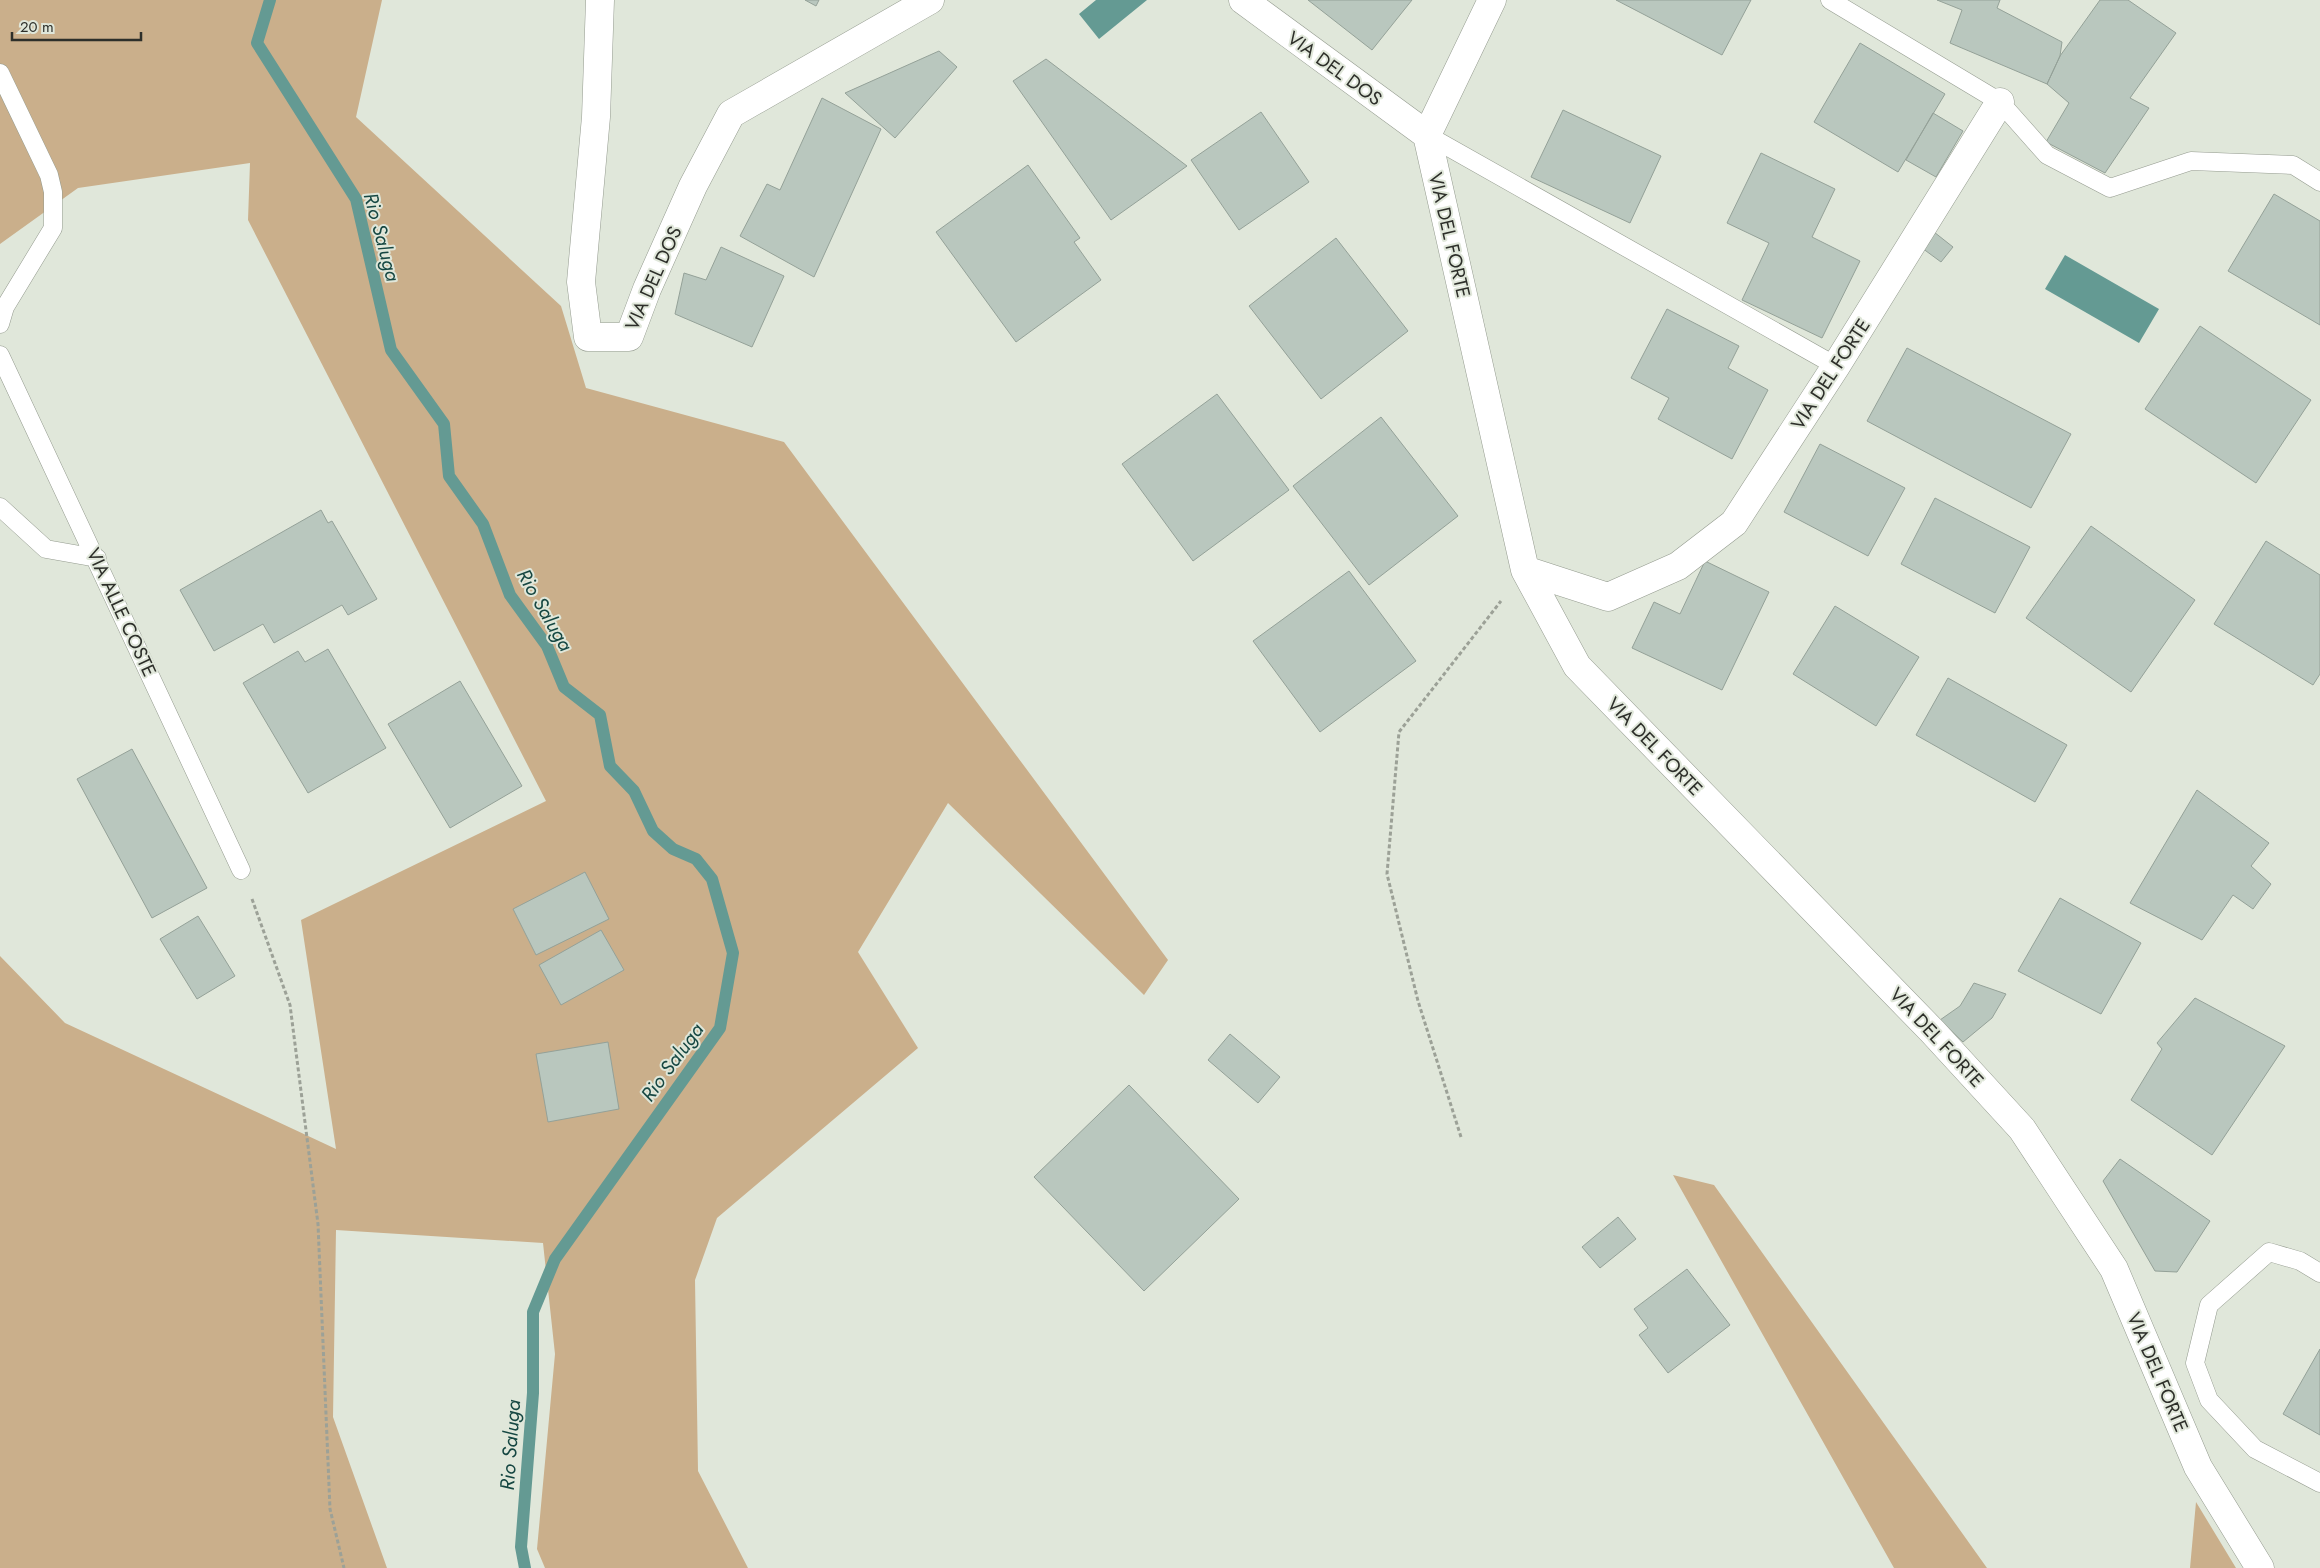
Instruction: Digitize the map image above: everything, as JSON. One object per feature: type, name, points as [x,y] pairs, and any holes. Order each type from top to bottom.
[{"type":"street","name":"VIA DEL DOS","points":[[600,0],[596,117],[581,282],[588,337],[629,337],[647,289],[693,186],[731,114],[930,0]]},
{"type":"street","name":"VIA DEL DOS","points":[[1243,0],[1427,135]]},
{"type":"street","points":[[1427,135],[1492,0]]},
{"type":"street","name":"VIA DEL FORTE","points":[[1525,570],[1608,597],[1678,566],[1734,523],[1836,366],[2000,102]]},
{"type":"street","name":"VIA DEL FORTE","points":[[1427,135],[1525,570],[1577,666],[1933,1032],[2022,1129],[2114,1269],[2198,1466],[2260,1568]]},
{"type":"lane","points":[[1830,0],[2000,102],[2047,155],[2110,188],[2191,160],[2293,165],[2320,182]]},
{"type":"lane","points":[[0,73],[48,175],[53,192],[53,228],[6,307],[0,324]]},
{"type":"lane","points":[[1427,135],[1836,366]]},
{"type":"lane","name":"VIA ALLE COSTE","points":[[0,355],[242,870]]},
{"type":"lane","points":[[0,507],[46,549],[96,558]]},
{"type":"lane","points":[[2320,1273],[2300,1261],[2269,1252],[2208,1305],[2195,1363],[2209,1400],[2255,1449],[2320,1483]]},
{"type":"path","points":[[1461,1137],[1418,1001],[1387,874],[1398,732],[1525,570]]},
{"type":"path","points":[[242,870],[290,1005],[318,1224],[330,1508],[344,1568]]},
{"type":"shaded area","points":[[0,0],[382,0],[356,117],[561,306],[586,388],[784,442],[1168,960],[1144,995],[948,803],[858,952],[918,1048],[717,1218],[695,1280],[698,1471],[748,1568],[545,1568],[537,1549],[555,1354],[543,1243],[336,1230],[333,1417],[387,1568],[0,1568],[0,956],[65,1023],[336,1149],[301,920],[546,801],[248,220],[250,163],[78,188],[0,244]]},
{"type":"shaded area","points":[[1673,1175],[1714,1185],[1987,1568],[1894,1568]]},
{"type":"shaded area","points":[[2196,1502],[2236,1568],[2190,1568]]},
{"type":"water","points":[[1096,0],[1147,0],[1099,39],[1079,14]]},
{"type":"water","points":[[2065,255],[2159,309],[2139,343],[2045,289]]},
{"type":"building","points":[[805,0],[819,0],[816,6]]},
{"type":"building","points":[[1308,0],[1412,0],[1372,50]]},
{"type":"building","points":[[1616,0],[1751,0],[1722,55]]},
{"type":"building","points":[[1937,0],[2000,0],[1997,8],[2062,42],[2060,56],[2047,84],[1950,43],[1962,10]]},
{"type":"building","points":[[2100,0],[2128,0],[2176,33],[2130,98],[2149,108],[2105,173],[2046,142],[2069,103],[2047,84],[2060,56]]},
{"type":"building","points":[[1860,43],[1945,94],[1898,172],[1814,122]]},
{"type":"building","points":[[939,51],[957,67],[895,138],[845,93]]},
{"type":"building","points":[[1046,59],[1187,166],[1111,220],[1013,81]]},
{"type":"building","points":[[822,98],[881,129],[814,277],[740,236],[767,184],[780,190]]},
{"type":"building","points":[[1563,110],[1661,156],[1630,223],[1531,177]]},
{"type":"building","points":[[1261,112],[1309,182],[1239,230],[1191,160]]},
{"type":"building","points":[[1933,113],[1963,131],[1936,177],[1906,160]]},
{"type":"building","points":[[1761,153],[1835,189],[1812,237],[1860,261],[1822,338],[1742,300],[1769,243],[1727,223]]},
{"type":"building","points":[[1028,165],[1080,238],[1074,242],[1101,280],[1016,342],[936,232]]},
{"type":"building","points":[[2274,194],[2320,221],[2320,325],[2228,271]]},
{"type":"building","points":[[1934,232],[1953,247],[1941,262],[1922,248]]},
{"type":"building","points":[[1336,238],[1408,331],[1321,399],[1249,306]]},
{"type":"building","points":[[721,247],[784,276],[752,347],[675,314],[684,273],[706,280]]},
{"type":"building","points":[[1667,309],[1739,346],[1728,368],[1768,390],[1732,459],[1658,419],[1669,398],[1631,378]]},
{"type":"building","points":[[2200,326],[2311,400],[2256,483],[2145,409]]},
{"type":"building","points":[[1907,348],[2071,434],[2031,508],[1867,421]]},
{"type":"building","points":[[1217,394],[1289,490],[1193,561],[1122,464]]},
{"type":"building","points":[[1381,417],[1458,516],[1369,585],[1293,486]]},
{"type":"building","points":[[1820,444],[1905,488],[1868,556],[1784,512]]},
{"type":"building","points":[[1935,498],[2030,547],[1995,613],[1901,564]]},
{"type":"building","points":[[321,510],[328,523],[332,521],[377,599],[348,615],[342,605],[274,643],[263,624],[214,651],[180,590]]},
{"type":"building","points":[[2091,526],[2195,600],[2131,692],[2026,618]]},
{"type":"building","points":[[2266,541],[2320,575],[2320,674],[2313,685],[2214,624]]},
{"type":"building","points":[[1705,561],[1769,592],[1722,690],[1632,648],[1654,602],[1680,614]]},
{"type":"building","points":[[1349,571],[1416,661],[1320,732],[1253,641]]},
{"type":"building","points":[[1835,606],[1919,657],[1876,726],[1793,674]]},
{"type":"building","points":[[328,649],[386,748],[308,793],[243,683],[298,651],[305,662]]},
{"type":"building","points":[[1948,678],[2067,745],[2035,802],[1916,735]]},
{"type":"building","points":[[460,681],[522,786],[450,828],[388,724]]},
{"type":"building","points":[[132,749],[207,888],[152,918],[77,779]]},
{"type":"building","points":[[2197,790],[2269,843],[2251,866],[2271,884],[2253,909],[2233,895],[2202,940],[2130,903]]},
{"type":"building","points":[[585,872],[609,919],[536,955],[513,909]]},
{"type":"building","points":[[2060,898],[2141,943],[2101,1014],[2018,971]]},
{"type":"building","points":[[198,916],[235,976],[197,999],[160,939]]},
{"type":"building","points":[[601,930],[624,970],[561,1005],[539,965]]},
{"type":"building","points":[[1974,983],[2006,994],[1992,1018],[1963,1042],[1940,1020],[1960,1006]]},
{"type":"building","points":[[2195,998],[2285,1046],[2212,1155],[2131,1100],[2162,1049],[2157,1043]]},
{"type":"building","points":[[1230,1034],[1280,1077],[1258,1103],[1208,1060]]},
{"type":"building","points":[[608,1042],[619,1109],[548,1122],[536,1054]]},
{"type":"building","points":[[1129,1085],[1239,1199],[1144,1291],[1034,1177]]},
{"type":"building","points":[[2120,1159],[2210,1221],[2177,1272],[2155,1271],[2103,1181]]},
{"type":"building","points":[[1618,1217],[1636,1239],[1600,1268],[1582,1247]]},
{"type":"building","points":[[1687,1269],[1730,1325],[1668,1373],[1639,1335],[1648,1328],[1634,1309]]},
{"type":"building","points":[[2320,1349],[2320,1435],[2283,1414]]},
{"type":"waterway","name":"Rio Saluga","points":[[270,0],[257,43],[356,199],[391,350],[444,424],[449,476],[483,524],[510,595],[547,646],[564,687],[600,715],[610,766],[634,791],[653,831],[673,849],[696,859],[712,879],[733,953],[720,1028],[555,1259],[533,1312],[533,1393],[521,1547],[525,1568]]}]
